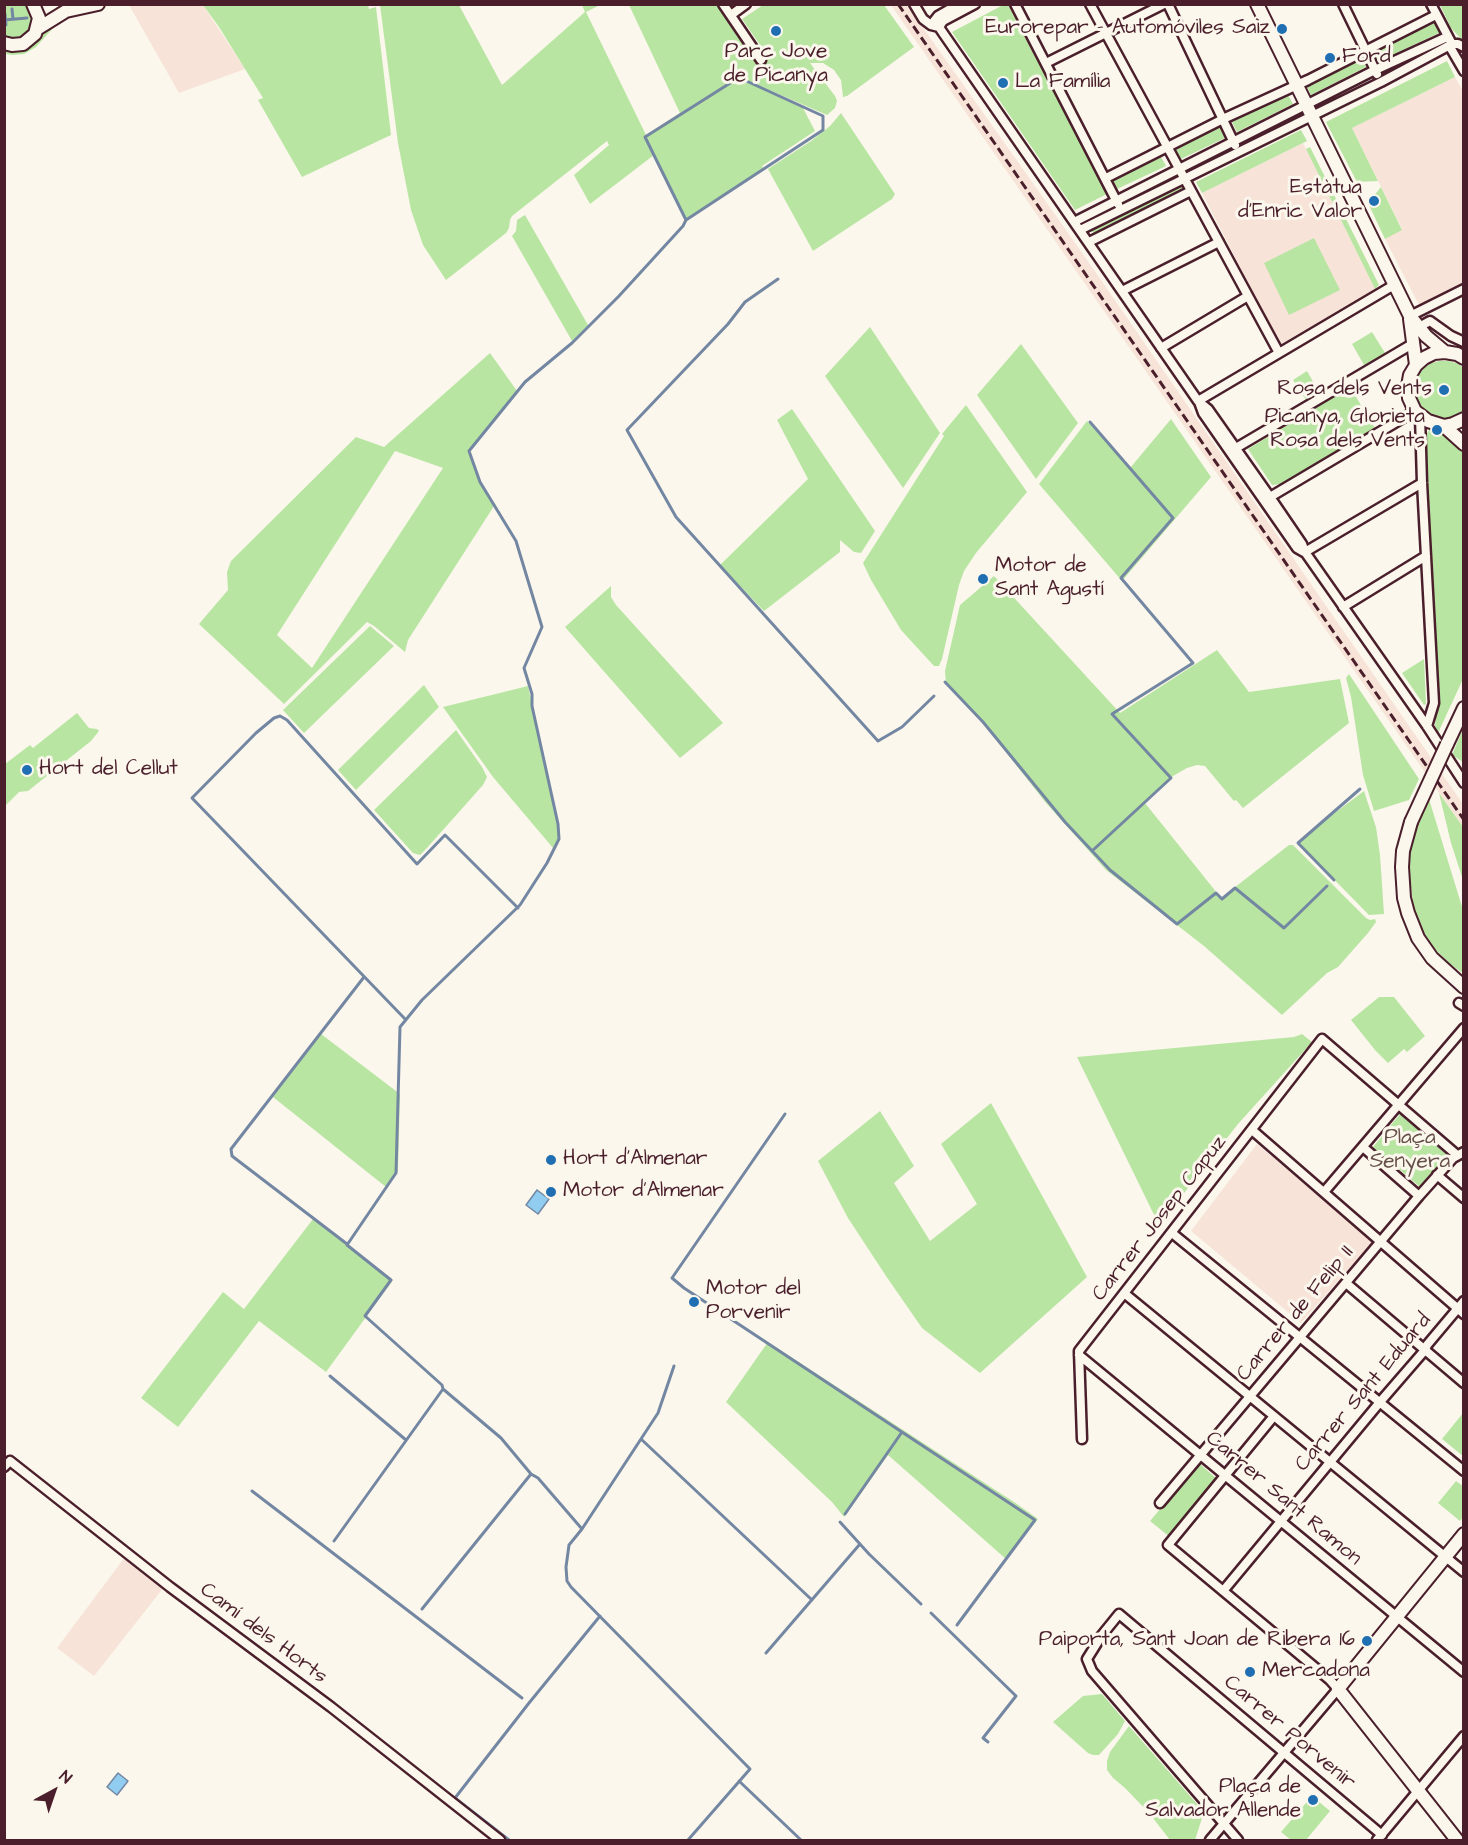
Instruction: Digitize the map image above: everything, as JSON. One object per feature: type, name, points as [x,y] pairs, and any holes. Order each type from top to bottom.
[{"type":"street","points":[[37,29],[66,11],[98,4]]},
{"type":"street","points":[[723,4],[761,60]]},
{"type":"street","points":[[731,15],[746,4]]},
{"type":"street","points":[[914,4],[923,20],[935,26],[1089,242],[1198,401],[1203,413],[1297,548],[1305,552]]},
{"type":"street","points":[[935,26],[938,16],[958,4]]},
{"type":"street","points":[[935,26],[975,4]]},
{"type":"street","points":[[1016,4],[1121,209]]},
{"type":"street","points":[[1090,4],[1279,353]]},
{"type":"street","points":[[1046,63],[1166,4],[1239,152]]},
{"type":"street","points":[[1257,4],[1394,285],[1415,314],[1419,327],[1445,351]]},
{"type":"street","points":[[1343,4],[1381,82]]},
{"type":"street","points":[[1431,4],[1463,71]]},
{"type":"street","points":[[34,6],[66,11]]},
{"type":"street","points":[[4,44],[23,44],[32,38],[39,18],[34,6]]},
{"type":"street","points":[[1106,178],[1436,15]]},
{"type":"street","points":[[1074,222],[1233,141],[1381,82],[1450,43]]},
{"type":"street","points":[[1080,230],[1239,152],[1375,70],[1450,43],[1464,47]]},
{"type":"street","points":[[1089,242],[1191,191]]},
{"type":"street","points":[[1122,291],[1219,242]]},
{"type":"street","points":[[1198,401],[1394,285]]},
{"type":"street","points":[[1415,314],[1464,289]]},
{"type":"street","points":[[1161,348],[1248,296]]},
{"type":"street","points":[[1415,314],[1416,365]]},
{"type":"street","points":[[1419,327],[1430,321],[1464,342]]},
{"type":"street","points":[[1236,448],[1414,343]]},
{"type":"street","points":[[1464,357],[1445,351],[1424,358],[1410,375],[1408,386],[1409,398],[1418,413],[1428,422],[1443,426],[1464,444]]},
{"type":"street","points":[[1198,401],[1209,409],[1462,778]]},
{"type":"street","points":[[1418,413],[1433,708],[1426,726]]},
{"type":"street","points":[[1270,497],[1418,413]]},
{"type":"street","points":[[1443,426],[1464,419]]},
{"type":"street","points":[[1305,552],[1422,483]]},
{"type":"street","points":[[1343,607],[1426,556]]},
{"type":"street","points":[[1416,711],[1428,712],[1433,708]]},
{"type":"street","points":[[1464,708],[1411,822],[1403,851],[1402,881],[1404,898],[1413,926],[1425,948],[1432,958],[1458,978],[1464,987]]},
{"type":"street","points":[[1324,1192],[1464,1028]]},
{"type":"street","name":"Carrer Josep Capuz","points":[[1079,1354],[1079,1350],[1322,1039],[1399,1104]]},
{"type":"street","points":[[1399,1104],[1460,1154]]},
{"type":"street","points":[[1252,1130],[1462,1308]]},
{"type":"street","points":[[1363,1147],[1419,1196]]},
{"type":"street","name":"Carrer de Felip II","points":[[1160,1503],[1437,1175],[1460,1154]]},
{"type":"street","points":[[1437,1175],[1464,1198]]},
{"type":"street","points":[[1172,1233],[1464,1471]]},
{"type":"street","points":[[1346,1283],[1464,1383]]},
{"type":"street","points":[[1125,1293],[1464,1572]]},
{"type":"street","name":"Carrer Sant Eduard","points":[[1223,1591],[1427,1345],[1462,1308]]},
{"type":"street","points":[[1079,1354],[1082,1438]]},
{"type":"street","name":"Carrer Sant Ramon","points":[[1079,1354],[1464,1672]]},
{"type":"street","points":[[1274,1416],[1168,1545],[1330,1680],[1457,1840]]},
{"type":"street","name":"Camí dels Horts","points":[[4,1467],[10,1461],[170,1587],[331,1707],[501,1840]]},
{"type":"street","points":[[1210,1840],[1338,1689],[1464,1534]]},
{"type":"street","name":"Carrer Porvenir","points":[[1224,1824],[1092,1671],[1088,1659],[1102,1635],[1119,1614],[1284,1753],[1379,1838]]},
{"type":"street","points":[[1379,1838],[1464,1736]]},
{"type":"street","points":[[1224,1824],[1238,1840]]},
{"type":"shaded area","points":[[129,5],[203,5],[245,69],[179,93]]},
{"type":"shaded area","points":[[891,5],[907,5],[1085,257],[1463,804],[1463,827]]},
{"type":"shaded area","points":[[1455,77],[1464,93],[1463,282],[1419,305],[1385,239],[1402,229],[1352,128]]},
{"type":"shaded area","points":[[1303,143],[1375,289],[1280,345],[1202,193]]},
{"type":"shaded area","points":[[1257,1144],[1372,1242],[1301,1323],[1191,1231]]},
{"type":"shaded area","points":[[125,1557],[164,1587],[94,1676],[57,1648]]},
{"type":"green space","points":[[1005,4],[1008,5],[1107,194],[1075,210],[952,32]]},
{"type":"green space","points":[[5,5],[25,5],[27,7],[32,18],[29,30],[24,35],[12,39],[5,37]]},
{"type":"green space","points":[[203,5],[368,5],[369,9],[376,7],[391,135],[302,177],[258,100],[263,98]]},
{"type":"green space","points":[[380,5],[459,5],[502,85],[585,12],[582,5],[600,5],[586,12],[646,135],[680,113],[629,5],[717,5],[757,62],[767,55],[742,19],[763,5],[884,5],[914,47],[843,97],[841,80],[834,70],[823,63],[810,63],[837,101],[835,108],[827,115],[739,77],[726,84],[742,80],[802,106],[815,131],[686,221],[654,155],[590,204],[574,175],[609,145],[607,141],[512,216],[506,233],[446,280],[423,245],[411,210],[398,143]]},
{"type":"green space","points":[[1440,5],[1463,5],[1463,41],[1451,28]]},
{"type":"green space","points":[[1433,20],[1439,33],[1378,62],[1372,50]]},
{"type":"green space","points":[[58,21],[59,24],[36,47],[24,54],[5,54],[4,51],[24,49]]},
{"type":"green space","points":[[1361,56],[1366,67],[1311,95],[1306,85]]},
{"type":"green space","points":[[1447,61],[1455,77],[1352,128],[1378,181],[1357,182],[1326,122]]},
{"type":"green space","points":[[1287,93],[1293,104],[1237,132],[1231,120]]},
{"type":"green space","points":[[841,113],[895,194],[892,199],[813,251],[768,169],[811,141],[830,126]]},
{"type":"green space","points":[[1222,125],[1227,137],[1181,159],[1175,148]]},
{"type":"green space","points":[[1301,130],[1307,141],[1202,193],[1196,182]]},
{"type":"green space","points":[[1310,147],[1379,285],[1375,289],[1306,149]]},
{"type":"green space","points":[[1160,155],[1166,166],[1117,189],[1112,179]]},
{"type":"green space","points":[[1182,184],[1187,189],[1096,237],[1091,230]]},
{"type":"green space","points":[[1381,187],[1402,230],[1385,239],[1368,203]]},
{"type":"green space","points":[[525,215],[588,325],[572,341],[512,236],[516,231],[517,220]]},
{"type":"green space","points":[[1314,238],[1340,290],[1289,315],[1264,263]]},
{"type":"green space","points":[[870,327],[940,433],[903,488],[825,376]]},
{"type":"green space","points":[[1372,332],[1385,353],[1364,365],[1352,344]]},
{"type":"green space","points":[[1021,344],[1078,423],[1036,479],[977,395]]},
{"type":"green space","points":[[490,353],[517,391],[469,451],[479,481],[494,506],[408,640],[405,652],[367,622],[284,704],[199,624],[228,590],[227,572],[231,561],[356,437],[384,447]],"holes":[[[395,451],[443,468],[312,668],[277,635]]]},
{"type":"green space","points":[[1449,361],[1463,368],[1463,413],[1446,420],[1437,419],[1421,409],[1414,390],[1421,371],[1429,364]]},
{"type":"green space","points":[[1307,371],[1319,392],[1306,400],[1293,380]]},
{"type":"green space","points":[[1350,387],[1375,428],[1281,484],[1272,485],[1248,449]]},
{"type":"green space","points":[[966,405],[1027,492],[976,553],[964,571],[942,659],[939,666],[934,666],[901,630],[863,563],[944,436],[942,434]]},
{"type":"green space","points":[[792,409],[875,531],[861,553],[854,552],[840,540],[840,552],[764,611],[720,565],[808,479],[777,420]]},
{"type":"green space","points":[[1171,419],[1211,477],[1122,581],[1039,484],[1087,421],[1130,468]]},
{"type":"green space","points":[[1429,430],[1449,437],[1464,451],[1463,679],[1438,733],[1435,726],[1437,705],[1424,439]]},
{"type":"green space","points":[[994,576],[1120,713],[1217,650],[1249,692],[1340,679],[1349,723],[1243,808],[1236,800],[1234,801],[1205,766],[1197,765],[1173,776],[1145,803],[1221,898],[1289,845],[1293,845],[1366,918],[1375,919],[1376,922],[1368,933],[1338,967],[1327,973],[1282,1015],[1204,946],[1106,870],[1046,803],[979,718],[946,684],[945,671],[960,605]]},
{"type":"green space","points":[[611,586],[611,597],[616,605],[723,723],[680,758],[565,627]]},
{"type":"green space","points":[[370,626],[394,646],[304,733],[283,710]]},
{"type":"green space","points":[[1424,659],[1426,704],[1424,705],[1402,673]]},
{"type":"green space","points":[[1349,674],[1419,779],[1409,800],[1374,811],[1363,775],[1346,678]]},
{"type":"green space","points":[[424,685],[439,707],[356,790],[338,770]]},
{"type":"green space","points":[[528,686],[559,828],[559,838],[553,848],[493,777],[443,707]]},
{"type":"green space","points":[[77,713],[89,728],[99,731],[91,741],[28,791],[19,792],[5,806],[5,764],[30,745],[33,748]]},
{"type":"green space","points":[[1463,729],[1464,762],[1452,755]]},
{"type":"green space","points":[[456,730],[487,777],[483,785],[426,849],[420,855],[413,853],[374,810]]},
{"type":"green space","points":[[1364,791],[1376,827],[1384,914],[1369,915],[1299,844],[1324,821]]},
{"type":"green space","points":[[1439,793],[1463,827],[1463,880],[1451,843]]},
{"type":"green space","points":[[1429,799],[1463,910],[1463,973],[1434,948],[1419,926],[1413,904],[1410,852],[1417,826]]},
{"type":"green space","points":[[1379,997],[1394,997],[1425,1036],[1407,1052],[1404,1049],[1388,1063],[1351,1020]]},
{"type":"green space","points":[[321,1034],[400,1094],[398,1171],[386,1187],[273,1097]]},
{"type":"green space","points":[[1302,1034],[1312,1042],[1238,1124],[1159,1225],[1077,1057],[1294,1037]]},
{"type":"green space","points":[[991,1103],[1087,1277],[980,1373],[922,1328],[848,1218],[818,1161],[880,1111],[914,1166],[894,1183],[930,1241],[977,1204],[941,1144]]},
{"type":"green space","name":"Plaça Senyera","points":[[1400,1114],[1447,1155],[1420,1187],[1373,1147]]},
{"type":"green space","points":[[313,1219],[393,1280],[326,1372],[259,1321],[178,1427],[141,1398],[223,1292],[244,1309]]},
{"type":"green space","points":[[768,1342],[1038,1519],[1006,1559],[888,1455],[844,1517],[832,1502],[726,1402]]},
{"type":"green space","points":[[1463,1413],[1463,1456],[1442,1439]]},
{"type":"green space","points":[[1199,1463],[1219,1481],[1171,1538],[1150,1521]]},
{"type":"green space","points":[[1456,1481],[1463,1486],[1463,1517],[1460,1521],[1438,1503]]},
{"type":"green space","points":[[1102,1694],[1125,1721],[1118,1734],[1099,1755],[1093,1755],[1053,1722],[1083,1696]]},
{"type":"green space","points":[[1129,1726],[1204,1812],[1195,1840],[1170,1840],[1149,1813],[1107,1770],[1110,1752]]},
{"type":"green space","points":[[1312,1796],[1330,1811],[1306,1840],[1291,1840],[1281,1832]]},
{"type":"water","points":[[537,1190],[549,1199],[538,1214],[526,1205]]},
{"type":"water","points":[[118,1773],[128,1781],[117,1795],[107,1787]]},
{"type":"waterway","points":[[12,9],[13,19]]},
{"type":"waterway","points":[[5,14],[6,25]]},
{"type":"waterway","points":[[4,20],[27,18]]},
{"type":"waterway","points":[[686,220],[823,130],[823,116],[742,79],[735,80],[645,137],[686,220],[683,226],[572,343],[525,382],[469,451],[480,482],[516,541],[542,627],[524,668],[532,694],[532,706],[558,824],[559,839],[547,863],[520,905],[422,1000],[400,1027],[396,1173],[347,1245],[391,1280],[365,1316],[442,1385],[443,1389],[501,1438],[582,1529],[569,1545],[566,1567],[567,1581],[571,1587],[750,1769],[688,1840]]},
{"type":"waterway","points":[[778,279],[745,302],[728,324],[627,430],[676,517],[878,741],[902,727],[934,696]]},
{"type":"waterway","points":[[1090,422],[1173,518],[1121,578],[1193,663],[1112,714],[1171,778],[1092,851]]},
{"type":"waterway","points":[[945,682],[983,722],[1065,822],[1110,870],[1177,924],[1216,893],[1222,899],[1235,888],[1284,928],[1327,886]]},
{"type":"waterway","points":[[406,1020],[192,798],[256,733],[274,718],[280,716],[287,720],[417,864],[445,835],[518,908]]},
{"type":"waterway","points":[[1334,880],[1298,843],[1360,789]]},
{"type":"waterway","points":[[347,1244],[232,1156],[231,1149],[364,977]]},
{"type":"waterway","points":[[785,1114],[672,1278],[1035,1520],[957,1625]]},
{"type":"waterway","points":[[582,1529],[658,1413],[674,1366]]},
{"type":"waterway","points":[[330,1376],[406,1440]]},
{"type":"waterway","points":[[334,1541],[443,1389]]},
{"type":"waterway","points":[[845,1514],[902,1432]]},
{"type":"waterway","points":[[641,1439],[812,1600]]},
{"type":"waterway","points":[[422,1609],[531,1474]]},
{"type":"waterway","points":[[252,1491],[522,1698]]},
{"type":"waterway","points":[[840,1522],[869,1554],[921,1604]]},
{"type":"waterway","points":[[766,1653],[860,1544]]},
{"type":"waterway","points":[[931,1613],[1016,1696],[983,1738],[988,1742]]},
{"type":"waterway","points":[[529,1703],[600,1616]]},
{"type":"waterway","points":[[509,1840],[455,1798],[529,1703]]},
{"type":"waterway","points":[[739,1781],[801,1840]]},
{"type":"railway","points":[[898,4],[1464,820]]},
{"type":"place","name":"Eurorepar - Automóviles Saiz","points":[[1282,29]]},
{"type":"place","name":"Parc Jove de Picanya","points":[[776,31]]},
{"type":"place","name":"Ford","points":[[1330,58]]},
{"type":"place","name":"La Família","points":[[1003,83]]},
{"type":"place","name":"Estàtua d'Enric Valor","points":[[1374,201]]},
{"type":"place","name":"Rosa dels Vents","points":[[1444,390]]},
{"type":"place","name":"Picanya, Glorieta Rosa dels Vents","points":[[1437,430]]},
{"type":"place","name":"Motor de Sant Agustí","points":[[983,579]]},
{"type":"place","name":"Hort del Cellut","points":[[27,770]]},
{"type":"place","name":"Hort d'Almenar","points":[[551,1160]]},
{"type":"place","name":"Motor d'Almenar","points":[[551,1192]]},
{"type":"place","name":"Motor del Porvenir","points":[[694,1302]]},
{"type":"place","name":"Paiporta, Sant Joan de Ribera 16","points":[[1367,1641]]},
{"type":"place","name":"Mercadona","points":[[1250,1672]]},
{"type":"place","name":"Plaça de Salvador Allende","points":[[1313,1800]]}]
